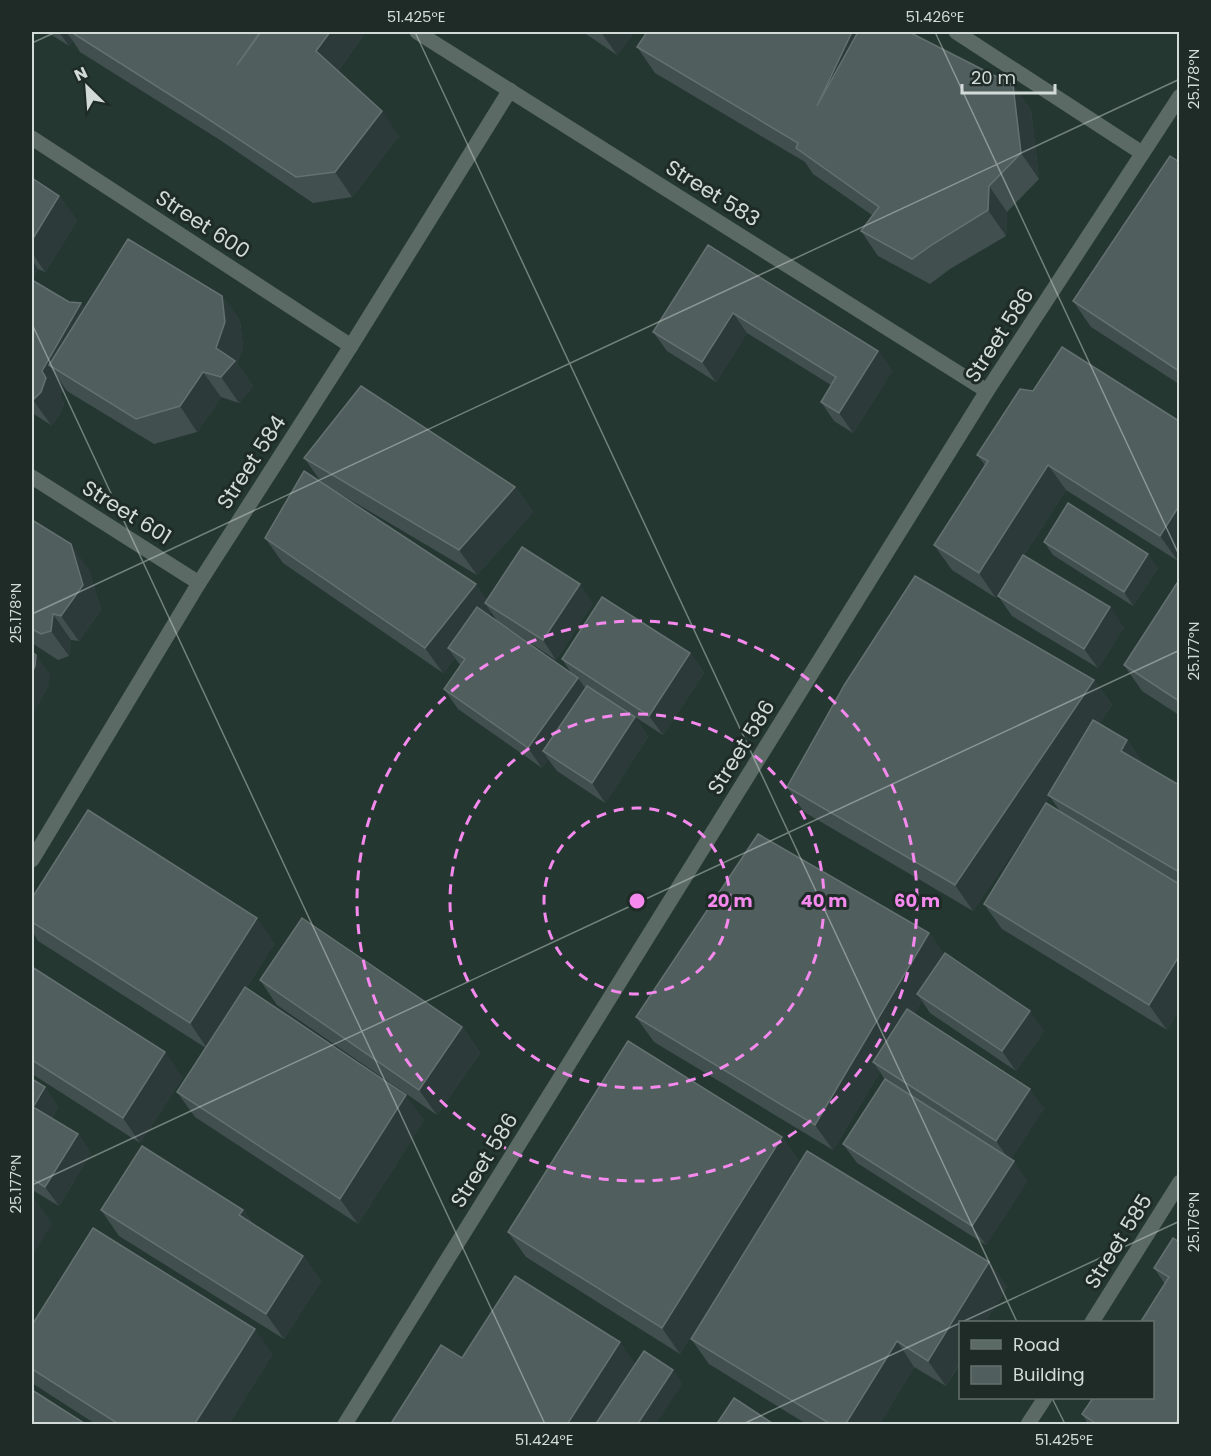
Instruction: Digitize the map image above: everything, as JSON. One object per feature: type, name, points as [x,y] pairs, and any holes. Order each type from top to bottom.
[{"type":"street","name":"Street 583","points":[[417,32],[987,391]]},
{"type":"street","points":[[956,32],[1142,153]]},
{"type":"street","name":"Street 584","points":[[32,860],[199,583],[510,90]]},
{"type":"street","name":"Street 586","points":[[345,1425],[987,391],[1179,96]]},
{"type":"street","name":"Street 600","points":[[32,138],[351,345]]},
{"type":"street","name":"Street 601","points":[[32,477],[199,583]]},
{"type":"street","name":"Street 585","points":[[1093,1321],[1179,1182]]},
{"type":"street","points":[[1028,1425],[1044,1399]]},
{"type":"shaded area","points":[[32,32],[1179,32],[1179,1424],[32,1424]]},
{"type":"building","points":[[71,32],[260,32],[237,65],[261,32],[330,32],[316,51],[382,111],[335,172],[296,177]]},
{"type":"building","points":[[647,32],[852,32],[817,106],[858,32],[909,32],[1013,85],[1021,153],[989,186],[988,210],[912,259],[861,231],[879,207],[796,148],[798,143],[637,47]]},
{"type":"building","points":[[1170,156],[1179,162],[1179,371],[1073,301]]},
{"type":"building","points":[[32,178],[59,196],[32,240]]},
{"type":"building","points":[[128,239],[222,296],[225,322],[216,348],[235,361],[221,377],[203,372],[180,406],[136,419],[49,365]]},
{"type":"building","points":[[708,245],[878,351],[839,413],[821,402],[836,377],[733,313],[702,362],[653,332]]},
{"type":"building","points":[[32,280],[69,302],[81,303],[42,371],[46,378],[41,392],[33,400],[32,398]]},
{"type":"building","points":[[1062,347],[1179,421],[1179,506],[1160,536],[1048,465],[979,573],[934,545],[988,461],[977,455],[1020,389],[1033,391]]},
{"type":"building","points":[[361,386],[515,487],[459,550],[304,458]]},
{"type":"building","points":[[304,471],[476,584],[425,648],[265,538]]},
{"type":"building","points":[[1068,503],[1148,554],[1124,592],[1044,542]]},
{"type":"building","points":[[32,520],[71,544],[83,585],[61,616],[53,614],[51,631],[41,634],[32,629]]},
{"type":"building","points":[[522,547],[580,584],[543,640],[485,603]]},
{"type":"building","points":[[1023,555],[1110,607],[1084,649],[998,596]]},
{"type":"building","points":[[915,576],[1094,680],[955,885],[787,787],[845,684]]},
{"type":"building","points":[[1179,580],[1179,701],[1124,665]]},
{"type":"building","points":[[602,597],[690,653],[649,716],[562,659]]},
{"type":"building","points":[[477,607],[578,678],[528,748],[444,689],[465,659],[448,648]]},
{"type":"building","points":[[32,652],[36,655],[32,673]]},
{"type":"building","points":[[587,686],[635,717],[592,783],[543,751]]},
{"type":"building","points":[[1093,720],[1127,740],[1121,751],[1179,785],[1179,872],[1048,795]]},
{"type":"building","points":[[1046,803],[1179,884],[1179,956],[1149,1005],[984,904]]},
{"type":"building","points":[[88,810],[257,918],[190,1023],[32,922],[32,898]]},
{"type":"building","points":[[758,834],[929,933],[815,1125],[636,1017]]},
{"type":"building","points":[[302,918],[462,1027],[419,1090],[260,980]]},
{"type":"building","points":[[945,953],[1030,1011],[1002,1051],[917,994]]},
{"type":"building","points":[[32,967],[165,1052],[123,1118],[32,1060]]},
{"type":"building","points":[[245,987],[406,1095],[340,1199],[177,1092]]},
{"type":"building","points":[[907,1009],[1030,1089],[996,1141],[873,1062]]},
{"type":"building","points":[[628,1041],[782,1137],[662,1328],[508,1232]]},
{"type":"building","points":[[32,1079],[45,1087],[33,1107],[78,1134],[45,1187],[32,1179]]},
{"type":"building","points":[[885,1079],[1014,1161],[972,1226],[843,1144]]},
{"type":"building","points":[[142,1146],[243,1210],[239,1215],[303,1256],[266,1314],[101,1210]]},
{"type":"building","points":[[807,1151],[989,1262],[928,1361],[897,1341],[845,1425],[832,1425],[691,1339]]},
{"type":"building","points":[[93,1228],[255,1329],[194,1425],[120,1425],[32,1369],[32,1325]]},
{"type":"building","points":[[1173,1238],[1179,1242],[1179,1417],[1175,1425],[1098,1425],[1082,1414],[1092,1399],[1154,1399],[1154,1321],[1141,1321],[1169,1277],[1154,1268]]},
{"type":"building","points":[[515,1276],[620,1342],[568,1423],[570,1425],[390,1425],[441,1345],[462,1358]]},
{"type":"building","points":[[644,1351],[673,1370],[637,1425],[595,1425]]},
{"type":"building","points":[[32,1390],[87,1425],[32,1425]]},
{"type":"building","points":[[734,1398],[775,1425],[716,1425]]}]
